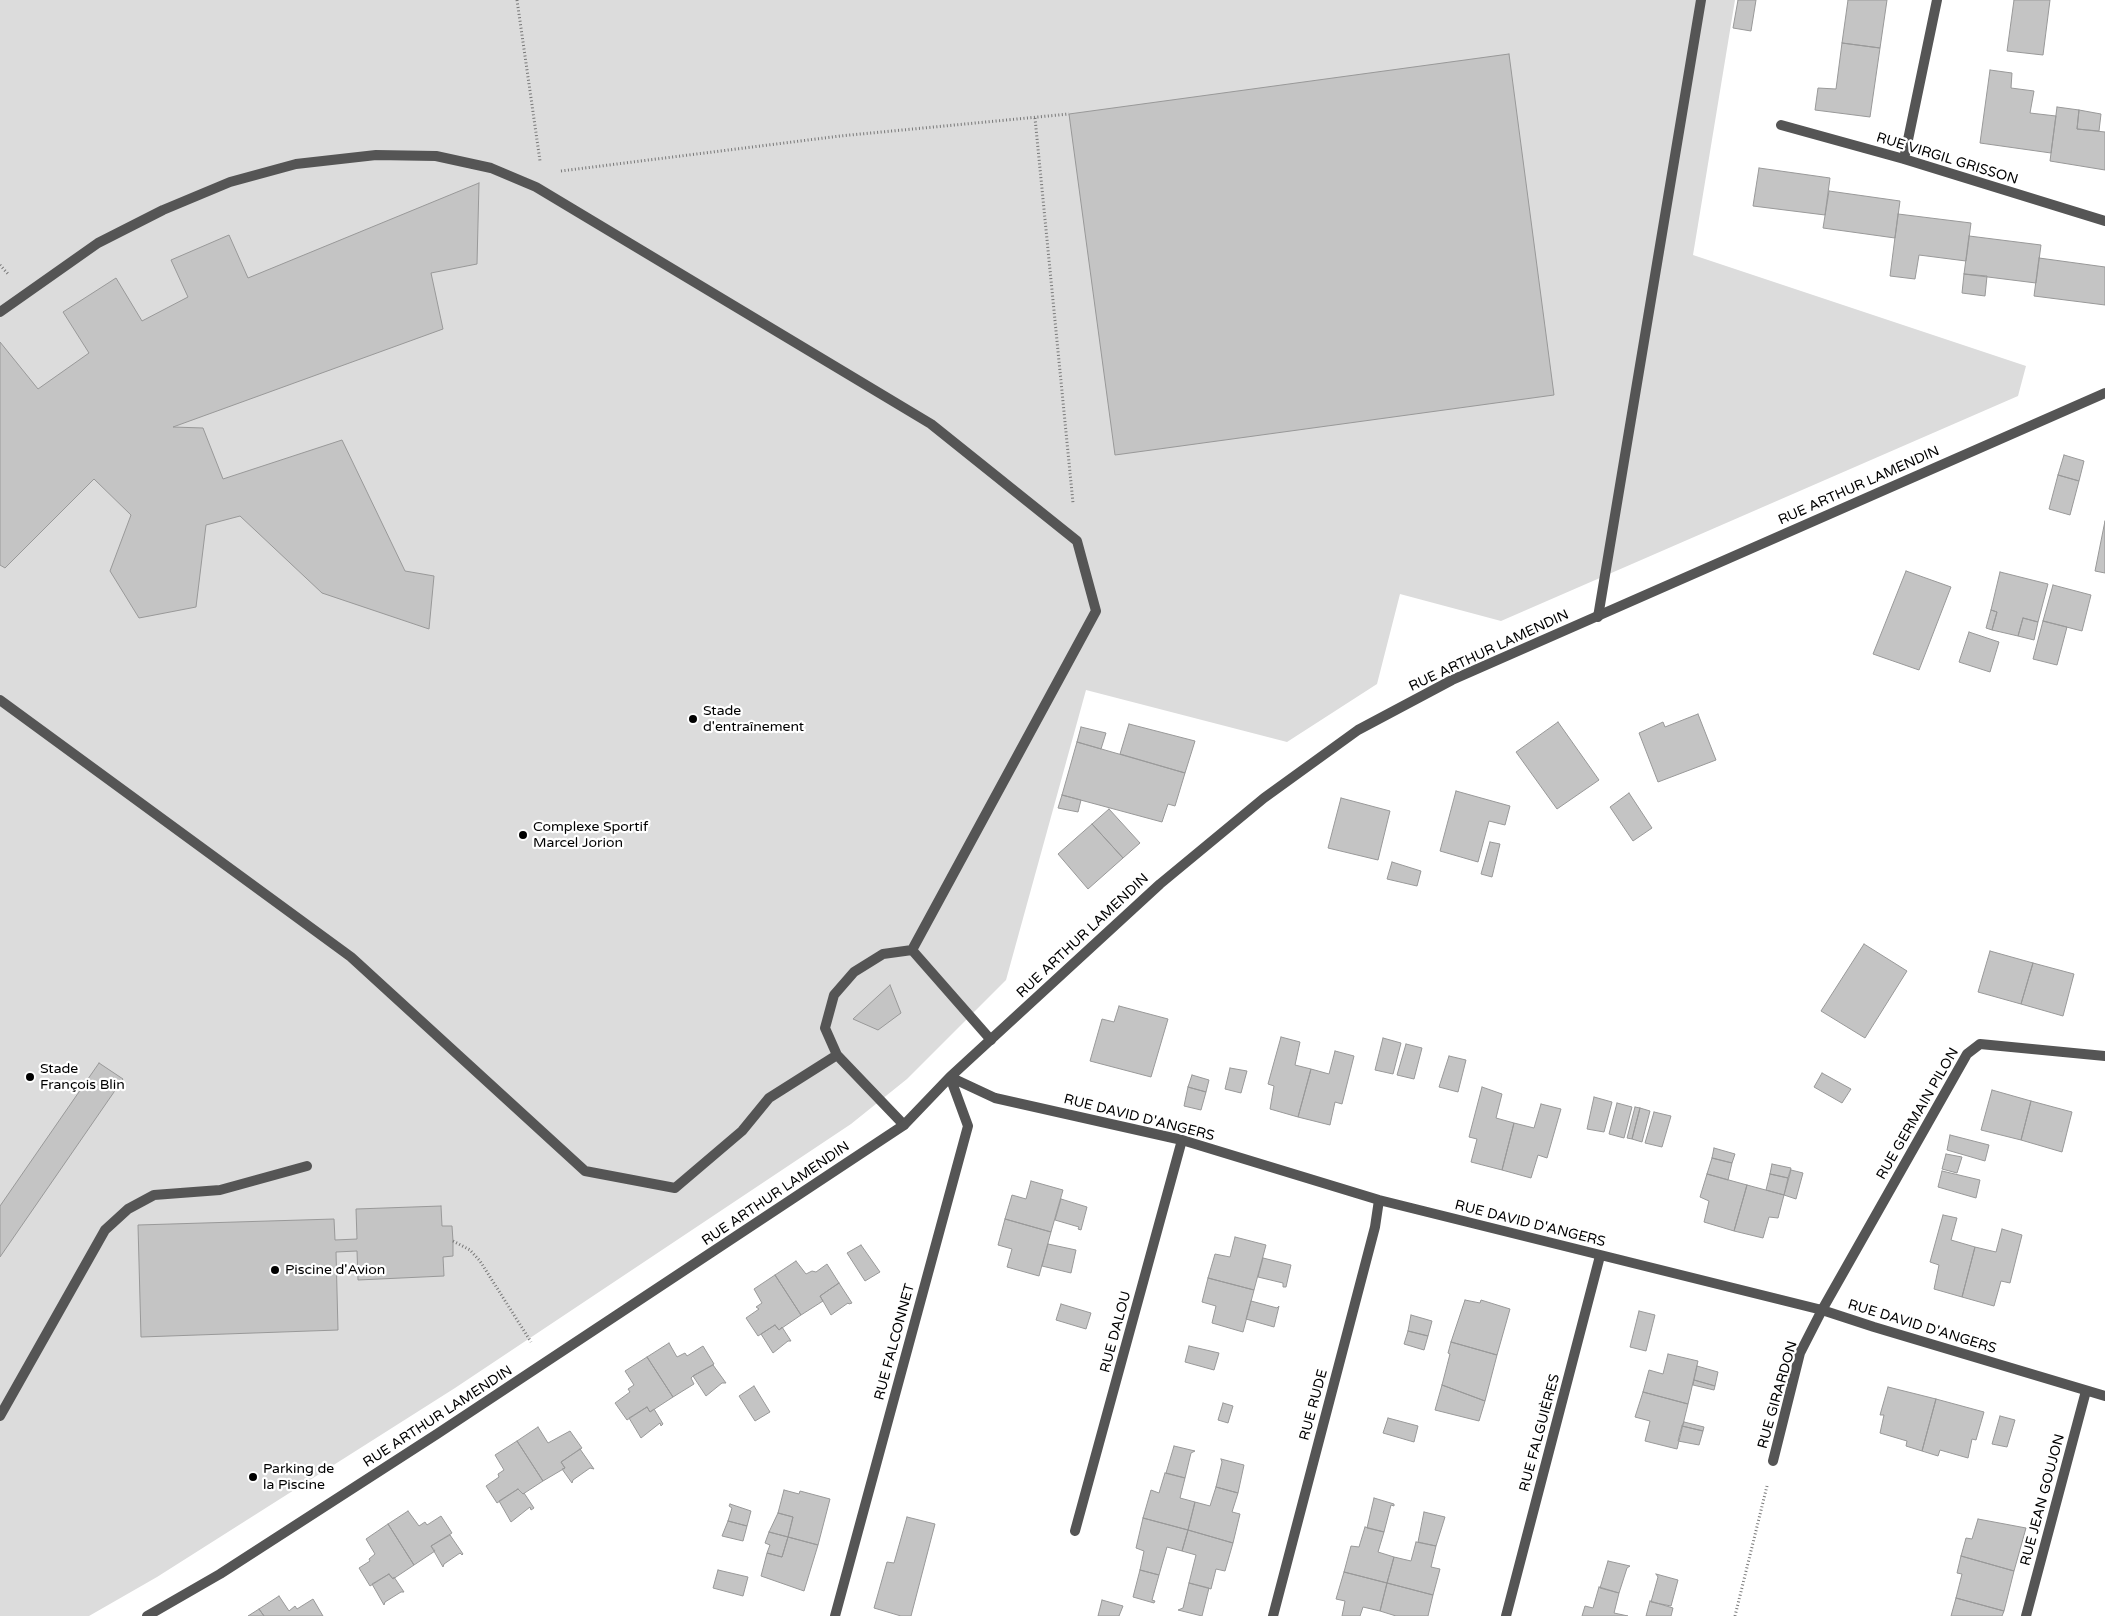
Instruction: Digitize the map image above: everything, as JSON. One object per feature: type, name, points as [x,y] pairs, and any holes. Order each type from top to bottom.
[{"type":"street","points":[[1598,617],[1701,0]]},
{"type":"street","points":[[1904,159],[1938,0]]},
{"type":"street","name":"RUE VIRGIL GRISSON","points":[[1781,125],[1904,159],[2105,221]]},
{"type":"street","points":[[0,312],[98,243],[162,210],[230,182],[296,164],[376,155],[436,156],[491,168],[536,187],[931,424],[1077,541],[1096,611],[912,950]]},
{"type":"street","name":"RUE ARTHUR LAMENDIN","points":[[147,1616],[220,1574],[544,1364],[904,1125],[950,1077],[1160,884],[1264,798],[1358,730],[1452,680],[2105,393]]},
{"type":"street","points":[[0,700],[352,957],[585,1171],[675,1188],[742,1131],[769,1098],[837,1055]]},
{"type":"street","points":[[912,950],[991,1040]]},
{"type":"street","points":[[904,1125],[837,1055],[825,1028],[834,994],[854,972],[883,954],[912,950]]},
{"type":"street","name":"RUE GERMAIN PILON","points":[[1822,1310],[1967,1054],[1980,1044],[2105,1056]]},
{"type":"street","name":"RUE DAVID D'ANGERS","points":[[950,1077],[995,1098],[1182,1140],[1379,1200],[1822,1310],[2105,1396]]},
{"type":"street","name":"RUE FALCONNET","points":[[835,1616],[968,1126],[950,1077]]},
{"type":"street","name":"RUE DALOU","points":[[1075,1531],[1182,1140]]},
{"type":"street","points":[[0,1416],[105,1230],[128,1209],[154,1195],[220,1190],[307,1166]]},
{"type":"street","name":"RUE RUDE","points":[[1274,1616],[1375,1227],[1379,1200]]},
{"type":"street","name":"RUE FALGUIÈRES","points":[[1506,1616],[1600,1256]]},
{"type":"street","name":"RUE GIRARDON","points":[[1773,1461],[1800,1354],[1822,1310]]},
{"type":"street","name":"RUE JEAN GOUJON","points":[[2026,1616],[2086,1391]]},
{"type":"path","points":[[517,0],[540,160],[546,172]]},
{"type":"path","points":[[536,187],[546,172],[840,136],[1069,114]]},
{"type":"path","points":[[1034,118],[1077,541]]},
{"type":"path","points":[[453,1241],[470,1250],[480,1261],[544,1364]]},
{"type":"path","points":[[1735,1616],[1773,1461]]},
{"type":"shaded area","name":"Complexe Sportif Marcel Jorion","points":[[0,0],[1735,0],[1693,255],[2026,366],[2018,396],[1501,621],[1400,594],[1377,684],[1287,742],[1086,690],[1006,980],[907,1079],[851,1124],[455,1388],[157,1577],[89,1616],[0,1616]]},
{"type":"building","points":[[1738,0],[1756,0],[1751,31],[1733,28]]},
{"type":"building","points":[[1848,0],[1887,0],[1880,48],[1842,43]]},
{"type":"building","points":[[2014,0],[2050,0],[2043,55],[2007,51]]},
{"type":"building","points":[[1842,43],[1880,48],[1870,117],[1815,110],[1818,88],[1836,89]]},
{"type":"building","points":[[1509,54],[1554,395],[1115,455],[1069,114]]},
{"type":"building","points":[[1990,70],[2012,73],[2011,88],[2034,91],[2030,113],[2056,116],[2051,153],[1980,143]]},
{"type":"building","points":[[2057,107],[2079,110],[2077,129],[2105,132],[2105,170],[2050,161]]},
{"type":"building","points":[[2079,110],[2101,114],[2099,131],[2077,129]]},
{"type":"building","points":[[1759,168],[1830,178],[1825,215],[1753,206]]},
{"type":"building","points":[[479,183],[477,264],[431,273],[443,329],[173,427],[203,428],[223,479],[342,440],[405,571],[434,576],[429,629],[322,593],[240,516],[206,525],[196,607],[139,618],[110,571],[131,515],[94,479],[5,568],[0,565],[0,342],[38,389],[89,353],[63,312],[116,278],[142,321],[188,297],[171,260],[229,235],[248,278]]},
{"type":"building","points":[[1829,191],[1900,201],[1895,238],[1823,228]]},
{"type":"building","points":[[1898,214],[1971,223],[1966,261],[1919,255],[1915,279],[1890,276]]},
{"type":"building","points":[[1969,236],[2041,245],[2036,283],[1964,274]]},
{"type":"building","points":[[2039,258],[2105,267],[2105,305],[2034,296]]},
{"type":"building","points":[[1964,274],[1987,276],[1985,296],[1962,293]]},
{"type":"building","points":[[2064,455],[2084,461],[2079,481],[2058,475]]},
{"type":"building","points":[[2058,475],[2079,481],[2070,515],[2049,509]]},
{"type":"building","points":[[2105,521],[2105,573],[2095,571]]},
{"type":"building","points":[[1906,571],[1951,587],[1919,670],[1873,654]]},
{"type":"building","points":[[2000,572],[2048,584],[2038,622],[2023,618],[2018,636],[1992,630],[1997,612],[1991,610]]},
{"type":"building","points":[[2053,585],[2091,595],[2082,631],[2043,621]]},
{"type":"building","points":[[1991,610],[1997,612],[1992,630],[1986,628]]},
{"type":"building","points":[[2023,618],[2038,622],[2034,640],[2018,636]]},
{"type":"building","points":[[2043,621],[2067,627],[2057,665],[2033,659]]},
{"type":"building","points":[[1969,632],[1999,642],[1990,672],[1959,662]]},
{"type":"building","points":[[1698,714],[1716,760],[1658,782],[1639,733],[1663,722],[1665,727]]},
{"type":"building","points":[[1558,722],[1599,780],[1557,809],[1516,752]]},
{"type":"building","points":[[1129,724],[1195,741],[1185,773],[1120,754]]},
{"type":"building","points":[[1081,727],[1106,733],[1101,749],[1077,742]]},
{"type":"building","points":[[1077,742],[1185,773],[1175,806],[1168,804],[1162,822],[1062,795]]},
{"type":"building","points":[[1456,791],[1510,806],[1505,825],[1489,821],[1478,862],[1440,851]]},
{"type":"building","points":[[1629,793],[1652,828],[1633,841],[1610,807]]},
{"type":"building","points":[[1062,795],[1081,800],[1078,812],[1058,808]]},
{"type":"building","points":[[1341,798],[1390,811],[1378,860],[1328,848]]},
{"type":"building","points":[[1109,809],[1140,843],[1123,858],[1092,824]]},
{"type":"building","points":[[1092,824],[1123,858],[1088,889],[1058,854]]},
{"type":"building","points":[[1490,842],[1500,844],[1492,877],[1481,874]]},
{"type":"building","points":[[1392,862],[1421,871],[1417,886],[1387,879]]},
{"type":"building","points":[[1864,944],[1907,971],[1865,1038],[1821,1011]]},
{"type":"building","points":[[1990,951],[2033,963],[2021,1004],[1978,992]]},
{"type":"building","points":[[2033,963],[2074,974],[2063,1016],[2021,1004]]},
{"type":"building","points":[[890,985],[901,1013],[878,1030],[853,1019]]},
{"type":"building","points":[[1119,1006],[1168,1019],[1151,1077],[1090,1061],[1102,1019],[1114,1022]]},
{"type":"building","points":[[1281,1037],[1300,1042],[1295,1065],[1311,1069],[1298,1117],[1270,1109],[1274,1086],[1268,1084]]},
{"type":"building","points":[[1383,1038],[1401,1043],[1393,1074],[1375,1070]]},
{"type":"building","points":[[1406,1044],[1422,1048],[1414,1079],[1397,1075]]},
{"type":"building","points":[[1335,1051],[1354,1056],[1342,1104],[1335,1102],[1330,1125],[1298,1117],[1311,1069],[1329,1074]]},
{"type":"building","points":[[1449,1056],[1466,1060],[1458,1092],[1439,1087]]},
{"type":"building","points":[[99,1063],[123,1079],[0,1257],[0,1206]]},
{"type":"building","points":[[1230,1068],[1247,1071],[1241,1093],[1225,1089]]},
{"type":"building","points":[[1822,1073],[1851,1089],[1842,1103],[1814,1087]]},
{"type":"building","points":[[1192,1075],[1209,1080],[1206,1092],[1188,1087]]},
{"type":"building","points":[[1188,1087],[1206,1092],[1201,1110],[1184,1106]]},
{"type":"building","points":[[1482,1087],[1502,1094],[1496,1118],[1514,1123],[1502,1170],[1471,1162],[1477,1139],[1469,1137]]},
{"type":"building","points":[[1992,1090],[2031,1101],[2021,1140],[1981,1130]]},
{"type":"building","points":[[1594,1097],[1612,1102],[1604,1132],[1587,1129]]},
{"type":"building","points":[[2031,1101],[2072,1112],[2062,1152],[2021,1140]]},
{"type":"building","points":[[1617,1103],[1632,1107],[1624,1138],[1609,1134]]},
{"type":"building","points":[[1541,1104],[1561,1109],[1547,1158],[1538,1155],[1531,1178],[1502,1170],[1514,1123],[1534,1128]]},
{"type":"building","points":[[1635,1107],[1640,1108],[1632,1139],[1627,1138]]},
{"type":"building","points":[[1640,1108],[1650,1111],[1642,1142],[1632,1139]]},
{"type":"building","points":[[1654,1112],[1671,1116],[1662,1147],[1645,1143]]},
{"type":"building","points":[[1950,1135],[1989,1145],[1985,1161],[1947,1150]]},
{"type":"building","points":[[1714,1148],[1735,1154],[1732,1163],[1712,1158]]},
{"type":"building","points":[[1946,1154],[1962,1157],[1957,1173],[1942,1169]]},
{"type":"building","points":[[1712,1158],[1732,1163],[1728,1180],[1707,1174]]},
{"type":"building","points":[[1772,1164],[1791,1168],[1788,1178],[1770,1174]]},
{"type":"building","points":[[1791,1170],[1803,1173],[1796,1199],[1784,1195]]},
{"type":"building","points":[[1942,1171],[1980,1180],[1976,1198],[1938,1187]]},
{"type":"building","points":[[1707,1174],[1747,1185],[1734,1231],[1704,1222],[1709,1201],[1700,1197]]},
{"type":"building","points":[[1770,1174],[1788,1178],[1784,1195],[1766,1190]]},
{"type":"building","points":[[1031,1181],[1063,1190],[1051,1232],[1005,1219],[1012,1195],[1026,1199]]},
{"type":"building","points":[[1747,1185],[1784,1195],[1778,1218],[1769,1217],[1763,1238],[1734,1231]]},
{"type":"building","points":[[1061,1199],[1087,1207],[1081,1230],[1078,1229],[1079,1227],[1055,1220]]},
{"type":"building","points":[[441,1206],[442,1226],[452,1226],[453,1241],[453,1256],[443,1257],[444,1276],[358,1280],[357,1251],[336,1252],[338,1330],[141,1337],[138,1225],[334,1219],[335,1240],[357,1239],[356,1209]]},
{"type":"building","points":[[1943,1215],[1957,1218],[1951,1240],[1975,1247],[1962,1297],[1934,1289],[1939,1265],[1930,1262]]},
{"type":"building","points":[[1005,1219],[1051,1232],[1039,1276],[1007,1267],[1012,1249],[998,1245]]},
{"type":"building","points":[[2002,1229],[2022,1235],[2010,1283],[2001,1281],[1994,1306],[1962,1297],[1975,1247],[1996,1252]]},
{"type":"building","points":[[1235,1237],[1266,1245],[1254,1290],[1208,1278],[1215,1254],[1230,1257]]},
{"type":"building","points":[[1048,1244],[1076,1250],[1071,1273],[1042,1266]]},
{"type":"building","points":[[861,1245],[880,1272],[865,1281],[847,1253]]},
{"type":"building","points":[[1263,1258],[1291,1265],[1286,1287],[1283,1287],[1283,1283],[1258,1277]]},
{"type":"building","points":[[796,1261],[806,1274],[812,1271],[816,1272],[827,1264],[839,1283],[820,1296],[823,1301],[801,1315],[775,1275]]},
{"type":"building","points":[[775,1275],[801,1315],[779,1330],[775,1325],[758,1336],[746,1318],[759,1309],[756,1307],[762,1303],[754,1289]]},
{"type":"building","points":[[1208,1278],[1254,1290],[1243,1332],[1212,1323],[1216,1306],[1202,1302]]},
{"type":"building","points":[[839,1283],[852,1303],[848,1303],[831,1315],[820,1296]]},
{"type":"building","points":[[1465,1300],[1480,1303],[1481,1300],[1510,1309],[1497,1355],[1451,1342]]},
{"type":"building","points":[[1251,1301],[1277,1308],[1279,1306],[1274,1327],[1246,1319]]},
{"type":"building","points":[[1061,1304],[1091,1313],[1086,1329],[1056,1320]]},
{"type":"building","points":[[1639,1311],[1655,1315],[1646,1351],[1630,1347]]},
{"type":"building","points":[[1411,1315],[1432,1321],[1428,1336],[1408,1331]]},
{"type":"building","points":[[775,1325],[779,1330],[782,1327],[791,1341],[788,1341],[773,1353],[761,1334]]},
{"type":"building","points":[[1408,1331],[1428,1336],[1424,1350],[1404,1344]]},
{"type":"building","points":[[1451,1342],[1497,1355],[1485,1401],[1442,1385]]},
{"type":"building","points":[[669,1343],[677,1357],[685,1353],[687,1356],[703,1346],[714,1364],[693,1376],[691,1378],[694,1384],[673,1397],[647,1357]]},
{"type":"building","points":[[1189,1346],[1219,1353],[1214,1370],[1185,1362]]},
{"type":"building","points":[[1668,1354],[1698,1361],[1688,1404],[1643,1392],[1649,1370],[1663,1374]]},
{"type":"building","points":[[647,1357],[673,1397],[650,1412],[647,1407],[627,1420],[615,1403],[630,1392],[628,1389],[634,1385],[625,1371]]},
{"type":"building","points":[[713,1365],[726,1383],[722,1383],[706,1396],[693,1376]]},
{"type":"building","points":[[1697,1366],[1718,1372],[1715,1386],[1694,1380]]},
{"type":"building","points":[[1694,1380],[1715,1386],[1714,1390],[1693,1385]]},
{"type":"building","points":[[1442,1385],[1485,1401],[1479,1421],[1435,1410]]},
{"type":"building","points":[[754,1386],[770,1412],[755,1421],[739,1396]]},
{"type":"building","points":[[1888,1387],[1936,1399],[1922,1451],[1906,1446],[1907,1441],[1880,1433],[1884,1415],[1880,1415]]},
{"type":"building","points":[[1643,1392],[1688,1404],[1677,1449],[1645,1441],[1650,1421],[1635,1417]]},
{"type":"building","points":[[1936,1399],[1984,1412],[1976,1440],[1972,1439],[1968,1458],[1940,1450],[1938,1456],[1922,1451]]},
{"type":"building","points":[[1223,1403],[1233,1406],[1228,1423],[1218,1420]]},
{"type":"building","points":[[647,1407],[650,1412],[654,1409],[663,1424],[661,1426],[660,1423],[641,1438],[629,1418]]},
{"type":"building","points":[[2000,1416],[2015,1420],[2007,1447],[1992,1444]]},
{"type":"building","points":[[1388,1418],[1418,1426],[1414,1442],[1383,1433]]},
{"type":"building","points":[[1684,1422],[1704,1427],[1703,1431],[1682,1426]]},
{"type":"building","points":[[1682,1426],[1703,1431],[1699,1445],[1678,1441]]},
{"type":"building","points":[[538,1427],[548,1443],[570,1431],[582,1448],[561,1462],[565,1468],[543,1481],[517,1441]]},
{"type":"building","points":[[517,1441],[543,1481],[523,1494],[518,1489],[497,1503],[486,1486],[499,1477],[498,1474],[504,1470],[495,1455]]},
{"type":"building","points":[[1174,1446],[1195,1451],[1191,1453],[1185,1478],[1166,1473]]},
{"type":"building","points":[[580,1449],[594,1469],[590,1468],[573,1480],[572,1483],[562,1469],[565,1468],[561,1462]]},
{"type":"building","points":[[1221,1459],[1244,1465],[1238,1493],[1216,1487],[1222,1462]]},
{"type":"building","points":[[1165,1473],[1185,1478],[1180,1498],[1195,1502],[1188,1530],[1143,1518],[1151,1490],[1159,1493]]},
{"type":"building","points":[[1216,1487],[1238,1493],[1232,1512],[1240,1514],[1233,1543],[1188,1530],[1195,1502],[1210,1506]]},
{"type":"building","points":[[518,1489],[524,1493],[534,1508],[531,1510],[530,1507],[511,1522],[499,1501]]},
{"type":"building","points":[[784,1490],[799,1494],[800,1491],[830,1499],[818,1545],[788,1537],[793,1517],[778,1513]]},
{"type":"building","points":[[1374,1498],[1394,1504],[1394,1506],[1391,1505],[1384,1532],[1367,1528]]},
{"type":"building","points":[[730,1504],[751,1511],[747,1526],[728,1521],[732,1508],[729,1506]]},
{"type":"building","points":[[408,1511],[419,1526],[425,1522],[427,1525],[441,1516],[452,1533],[431,1546],[435,1551],[414,1565],[388,1524]]},
{"type":"building","points":[[1424,1512],[1445,1517],[1436,1546],[1418,1542]]},
{"type":"building","points":[[778,1513],[793,1517],[788,1537],[769,1532]]},
{"type":"building","points":[[907,1517],[935,1524],[911,1616],[901,1616],[874,1608],[887,1562],[894,1563]]},
{"type":"building","points":[[1143,1518],[1188,1530],[1182,1551],[1167,1547],[1159,1575],[1140,1570],[1144,1551],[1136,1548]]},
{"type":"building","points":[[1978,1519],[2026,1528],[2014,1571],[1961,1556],[1966,1538],[1972,1539]]},
{"type":"building","points":[[728,1521],[747,1526],[743,1541],[722,1536]]},
{"type":"building","points":[[388,1524],[414,1565],[393,1579],[389,1574],[370,1586],[359,1568],[370,1561],[369,1559],[375,1554],[366,1539]]},
{"type":"building","points":[[1365,1527],[1384,1532],[1378,1552],[1394,1557],[1387,1583],[1344,1572],[1351,1546],[1359,1547]]},
{"type":"building","points":[[1188,1530],[1233,1543],[1225,1571],[1216,1569],[1211,1589],[1189,1583],[1196,1555],[1182,1551]]},
{"type":"building","points":[[769,1532],[788,1537],[782,1557],[767,1553],[770,1545],[765,1543]]},
{"type":"building","points":[[450,1535],[463,1554],[460,1553],[444,1564],[443,1567],[431,1546]]},
{"type":"building","points":[[788,1537],[818,1545],[804,1591],[761,1576],[767,1553],[782,1557]]},
{"type":"building","points":[[1416,1542],[1436,1546],[1431,1567],[1440,1569],[1433,1595],[1387,1583],[1394,1557],[1411,1561]]},
{"type":"building","points":[[1961,1556],[2014,1571],[2004,1611],[1956,1598],[1962,1574],[1957,1573]]},
{"type":"building","points":[[1608,1561],[1630,1566],[1627,1568],[1619,1593],[1600,1588]]},
{"type":"building","points":[[718,1570],[748,1577],[743,1596],[713,1588]]},
{"type":"building","points":[[1140,1570],[1159,1575],[1152,1600],[1155,1601],[1154,1603],[1133,1597]]},
{"type":"building","points":[[1344,1572],[1387,1583],[1380,1611],[1363,1607],[1360,1616],[1342,1616],[1345,1601],[1336,1599]]},
{"type":"building","points":[[389,1574],[393,1579],[394,1577],[404,1592],[385,1602],[384,1605],[372,1584]]},
{"type":"building","points":[[1656,1574],[1678,1580],[1671,1606],[1651,1602],[1658,1577]]},
{"type":"building","points":[[1189,1583],[1209,1588],[1202,1616],[1178,1610],[1183,1608]]},
{"type":"building","points":[[1387,1583],[1433,1595],[1428,1616],[1396,1616],[1380,1611]]},
{"type":"building","points":[[1599,1587],[1619,1593],[1614,1613],[1628,1616],[1582,1616],[1585,1606],[1593,1608]]},
{"type":"building","points":[[279,1596],[289,1611],[295,1606],[297,1609],[313,1599],[323,1616],[264,1616],[259,1609]]},
{"type":"building","points":[[1956,1598],[2004,1611],[2002,1616],[1951,1616]]},
{"type":"building","points":[[1102,1600],[1123,1606],[1119,1616],[1098,1616]]},
{"type":"building","points":[[1650,1601],[1673,1608],[1671,1616],[1646,1616]]},
{"type":"building","points":[[259,1609],[264,1616],[248,1616]]},
{"type":"place","name":"Stade d'entraînement","points":[[693,719]]},
{"type":"place","name":"Complexe Sportif Marcel Jorion","points":[[523,835]]},
{"type":"place","name":"Stade François Blin","points":[[30,1077]]},
{"type":"place","name":"Piscine d'Avion","points":[[275,1270]]},
{"type":"place","name":"Parking de la Piscine","points":[[253,1477]]}]
